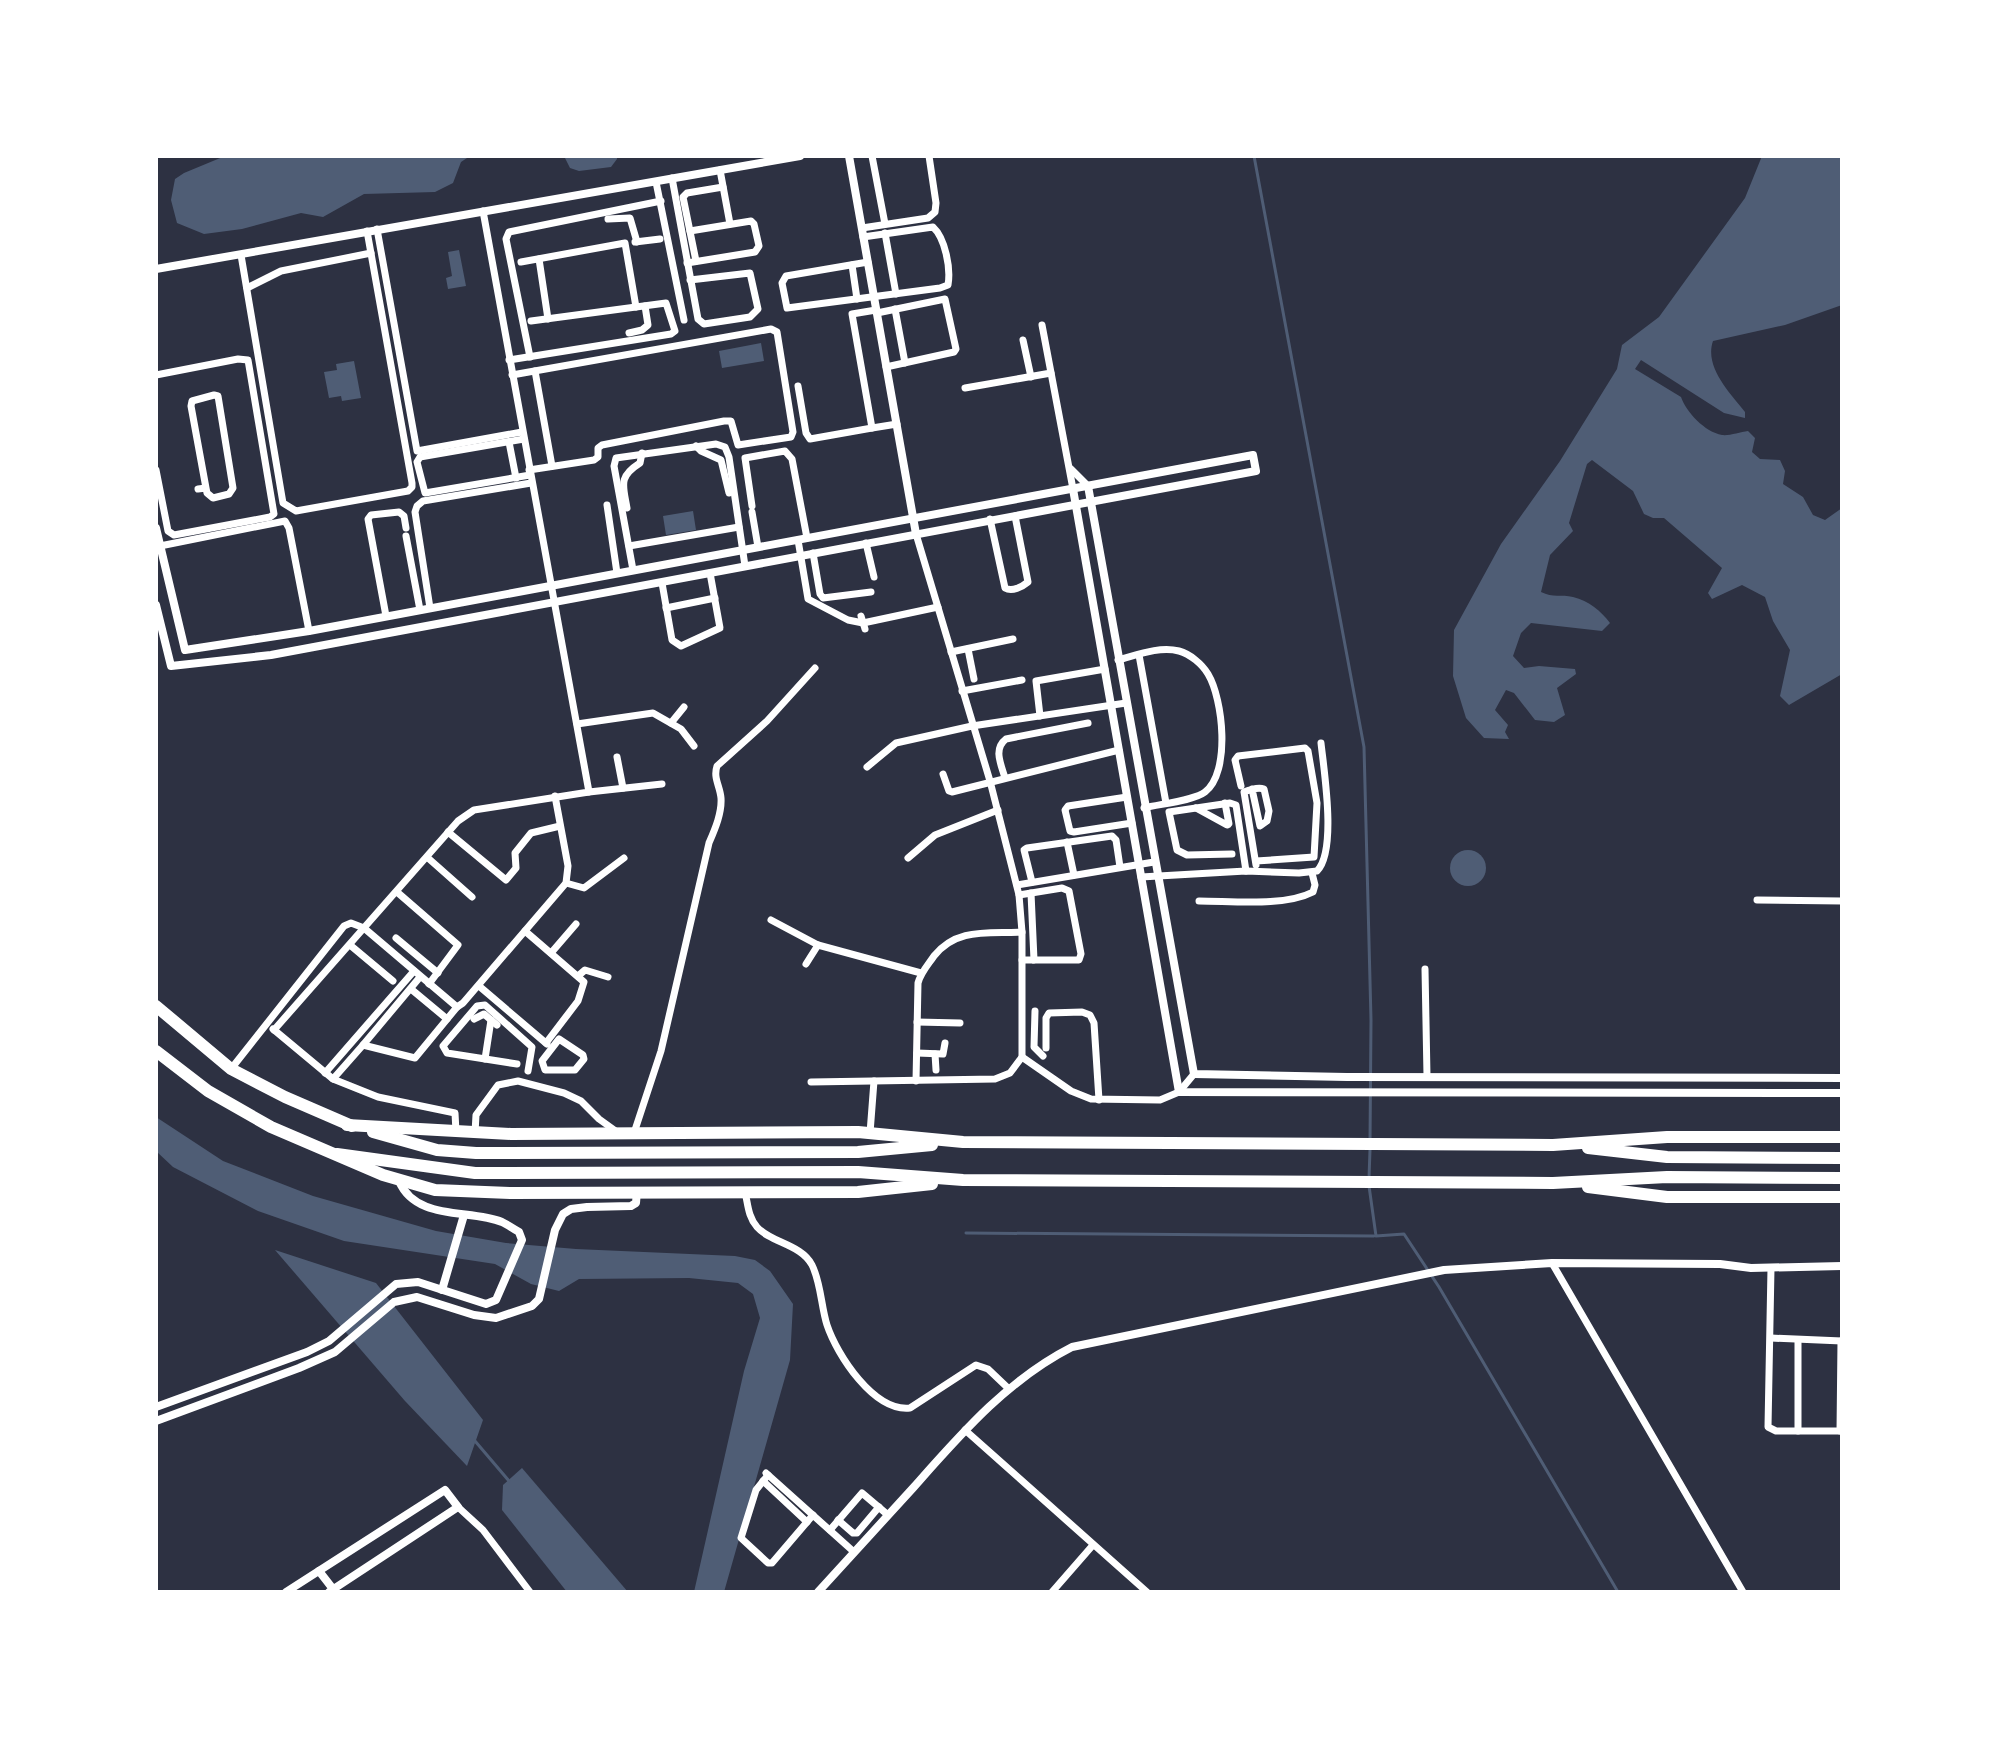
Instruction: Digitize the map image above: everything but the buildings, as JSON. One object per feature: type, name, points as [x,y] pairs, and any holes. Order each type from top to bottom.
[{"type":"highway","points":[[156,1006],[231,1069],[347,1125],[437,1150],[499,1154],[858,1152],[963,1142]]},
{"type":"highway","points":[[156,1051],[208,1091],[271,1127],[399,1181],[435,1190],[858,1192],[963,1180]]},
{"type":"highway","points":[[347,1125],[475,1133],[619,1133],[635,1138],[870,1133],[963,1142],[1553,1145],[1667,1137],[1842,1137]]},
{"type":"highway","points":[[1553,1145],[1667,1157],[1842,1158]]},
{"type":"highway","points":[[337,1154],[436,1170],[487,1173],[858,1172],[963,1180],[1553,1183],[1667,1177],[1842,1178]]},
{"type":"highway","points":[[1553,1183],[1667,1197],[1842,1197]]},
{"type":"street","points":[[156,269],[800,156]]},
{"type":"street","points":[[811,1082],[995,1079],[1010,1073],[1022,1057],[1019,895],[990,781],[916,534],[849,156]]},
{"type":"street","points":[[872,156],[896,294]]},
{"type":"street","points":[[862,233],[928,218],[935,212],[929,156]]},
{"type":"street","points":[[720,170],[730,224]]},
{"type":"street","points":[[672,178],[690,264]]},
{"type":"street","points":[[656,182],[684,320]]},
{"type":"street","points":[[690,280],[750,273],[758,309],[750,317],[704,324],[698,319],[690,280],[690,231],[684,195],[723,187]]},
{"type":"street","points":[[534,356],[506,239],[509,232],[661,204]]},
{"type":"street","points":[[483,211],[589,792]]},
{"type":"street","points":[[608,219],[630,218],[637,242]]},
{"type":"street","points":[[690,231],[753,221],[759,246],[758,250],[690,264]]},
{"type":"street","points":[[868,262],[786,276],[782,283],[786,306],[789,309],[948,285],[941,235],[933,227],[885,229]]},
{"type":"street","points":[[377,229],[417,451],[523,436]]},
{"type":"street","points":[[241,255],[283,503],[296,511],[408,491],[412,483],[367,231]]},
{"type":"street","points":[[521,262],[660,239]]},
{"type":"street","points":[[625,243],[636,307]]},
{"type":"street","points":[[247,288],[281,271],[371,253]]},
{"type":"street","points":[[539,259],[548,319]]},
{"type":"street","points":[[852,265],[857,299]]},
{"type":"street","points":[[872,428],[850,314],[945,299],[956,349],[954,352],[886,367]]},
{"type":"street","points":[[509,360],[673,333],[666,303],[531,321]]},
{"type":"street","points":[[629,333],[646,328],[645,306]]},
{"type":"street","points":[[895,309],[905,363]]},
{"type":"street","points":[[1042,325],[1179,1092]]},
{"type":"street","points":[[425,609],[415,512],[423,501],[530,476],[552,466],[594,460],[602,445],[724,421],[731,421],[735,426],[738,445],[791,437],[793,432],[777,332],[771,329],[512,375]]},
{"type":"street","points":[[1023,340],[1031,377]]},
{"type":"street","points":[[156,375],[238,359],[248,360],[275,511],[270,517],[174,535],[168,531],[156,470]]},
{"type":"street","points":[[535,371],[552,466]]},
{"type":"street","points":[[965,388],[1051,373]]},
{"type":"street","points":[[798,386],[806,433],[810,439],[897,424]]},
{"type":"street","points":[[218,396],[233,488],[229,494],[213,498],[202,488],[192,409],[192,401],[218,396]]},
{"type":"street","points":[[182,411],[192,409]]},
{"type":"street","points":[[523,436],[509,442],[420,457],[417,462],[425,493],[530,476]]},
{"type":"street","points":[[509,442],[516,478]]},
{"type":"street","points":[[633,570],[614,461],[619,456],[721,444],[728,451],[745,566]]},
{"type":"street","points":[[696,446],[721,460],[729,493]]},
{"type":"street","points":[[758,547],[744,459],[785,451],[792,459],[803,539],[801,556],[809,601],[848,620],[863,623],[898,612],[938,607]]},
{"type":"street","points":[[627,508],[624,477],[628,470],[640,463],[642,453]]},
{"type":"street","points":[[156,528],[185,650],[309,631],[1253,455],[1256,471],[284,653],[171,666],[156,605]]},
{"type":"street","points":[[1069,467],[1088,486],[1194,1074]]},
{"type":"street","points":[[607,505],[617,573]]},
{"type":"street","points":[[386,616],[368,519],[371,515],[395,511],[404,516],[425,609]]},
{"type":"street","points":[[990,519],[1005,588],[1008,590],[1022,587],[1028,582],[1015,516]]},
{"type":"street","points":[[160,546],[285,521],[289,528],[309,631]]},
{"type":"street","points":[[629,546],[739,527]]},
{"type":"street","points":[[866,543],[874,577]]},
{"type":"street","points":[[813,553],[823,598],[871,592]]},
{"type":"street","points":[[662,583],[672,640],[681,646],[720,628],[710,573]]},
{"type":"street","points":[[666,608],[715,598]]},
{"type":"street","points":[[925,610],[927,620]]},
{"type":"street","points":[[951,652],[1013,639]]},
{"type":"street","points":[[208,646],[211,661]]},
{"type":"street","points":[[968,649],[974,679]]},
{"type":"street","points":[[1118,660],[1166,649],[1184,653],[1204,668],[1215,690],[1222,748],[1214,780],[1202,794],[1144,808]]},
{"type":"street","points":[[1139,655],[1166,803]]},
{"type":"street","points":[[635,1138],[661,1051],[709,843],[718,820],[721,795],[716,783],[717,766],[767,721],[815,668]]},
{"type":"street","points":[[1040,716],[1036,681],[1105,669]]},
{"type":"street","points":[[962,691],[1022,680]]},
{"type":"street","points":[[867,767],[896,743],[972,726],[1126,703]]},
{"type":"street","points":[[671,723],[684,707]]},
{"type":"street","points":[[577,724],[649,712],[681,729],[694,746]]},
{"type":"street","points":[[1005,778],[998,751],[1000,743],[1006,739],[1088,723]]},
{"type":"street","points":[[1141,877],[1246,871],[1312,873],[1321,867],[1325,860],[1328,811],[1321,743]]},
{"type":"street","points":[[1241,786],[1235,760],[1238,756],[1294,748],[1308,751],[1317,803],[1314,857],[1256,861]]},
{"type":"street","points":[[943,774],[951,792],[1119,750]]},
{"type":"street","points":[[617,757],[623,788]]},
{"type":"street","points":[[274,1030],[458,821],[474,810],[555,796],[662,784]]},
{"type":"street","points":[[1252,789],[1257,823],[1263,826],[1269,815],[1264,789],[1252,789],[1243,794],[1257,871]]},
{"type":"street","points":[[363,1045],[415,1058],[566,883],[568,866],[555,796]]},
{"type":"street","points":[[1127,797],[1068,806],[1065,810],[1070,831],[1074,832],[1132,823]]},
{"type":"street","points":[[1196,808],[1227,825],[1225,803]]},
{"type":"street","points":[[1232,854],[1187,855],[1177,850],[1168,814],[1233,803],[1238,809],[1246,871]]},
{"type":"street","points":[[908,858],[935,835],[998,810]]},
{"type":"street","points":[[448,832],[506,880],[516,868],[513,855],[531,833],[560,826]]},
{"type":"street","points":[[1032,882],[1025,848],[1112,836],[1116,840],[1120,867]]},
{"type":"street","points":[[1067,842],[1074,875]]},
{"type":"street","points":[[428,858],[472,897]]},
{"type":"street","points":[[566,883],[584,888],[624,858]]},
{"type":"street","points":[[1017,885],[1154,862]]},
{"type":"street","points":[[1199,901],[1256,902],[1304,896],[1313,892],[1312,873]]},
{"type":"street","points":[[1019,895],[1062,888],[1069,891],[1081,954],[1079,960],[1022,960]]},
{"type":"street","points":[[397,892],[457,941],[457,949],[429,984]]},
{"type":"street","points":[[1031,893],[1034,960]]},
{"type":"street","points":[[1757,900],[1842,901]]},
{"type":"street","points":[[771,920],[818,945],[921,973]]},
{"type":"street","points":[[231,1069],[344,926],[351,923],[364,928],[429,984],[473,1015],[481,1014],[494,1022],[485,1059]]},
{"type":"street","points":[[551,953],[576,924]]},
{"type":"street","points":[[525,931],[584,982],[583,991],[549,1046],[542,1061],[545,1070],[575,1070],[584,1059],[561,1039],[549,1046]]},
{"type":"street","points":[[916,1081],[918,983],[921,973],[944,943],[960,935],[1022,932]]},
{"type":"street","points":[[396,938],[438,973]]},
{"type":"street","points":[[350,945],[402,984]]},
{"type":"street","points":[[806,964],[818,945]]},
{"type":"street","points":[[1425,969],[1427,1076]]},
{"type":"street","points":[[578,976],[590,970],[608,977]]},
{"type":"street","points":[[325,1073],[402,984],[417,974]]},
{"type":"street","points":[[333,1079],[411,989],[417,974]]},
{"type":"street","points":[[479,986],[549,1046]]},
{"type":"street","points":[[411,989],[447,1019]]},
{"type":"street","points":[[517,1064],[447,1053],[443,1049],[444,1043],[473,1015],[478,1004],[485,1005],[531,1045],[533,1050],[528,1071]]},
{"type":"street","points":[[1022,1011],[1039,1011],[1034,1047],[1044,1052],[1049,1013],[1082,1012],[1090,1015],[1094,1023],[1099,1100]]},
{"type":"street","points":[[266,1022],[333,1079],[378,1097],[450,1110],[457,1116],[456,1132]]},
{"type":"street","points":[[917,1022],[960,1023]]},
{"type":"street","points":[[917,1053],[944,1053],[945,1043]]},
{"type":"street","points":[[935,1054],[936,1070]]},
{"type":"street","points":[[1022,1057],[1071,1091],[1099,1100],[1160,1100],[1179,1092],[1842,1093]]},
{"type":"street","points":[[1194,1074],[1393,1078],[1842,1078]]},
{"type":"street","points":[[1179,1092],[1194,1074]]},
{"type":"street","points":[[1473,1076],[1474,1093]]},
{"type":"street","points":[[1731,1078],[1732,1093]]},
{"type":"street","points":[[475,1133],[476,1115],[498,1085],[518,1081],[564,1093],[581,1101],[619,1133]]},
{"type":"street","points":[[870,1133],[874,1081]]},
{"type":"street","points":[[156,1407],[307,1352],[329,1341],[396,1284],[418,1282],[486,1304],[496,1300],[522,1240],[519,1232],[502,1222],[420,1205],[399,1181]]},
{"type":"street","points":[[156,1421],[335,1352],[394,1302],[417,1297],[474,1315],[496,1318],[532,1306],[539,1299],[555,1230],[563,1214],[571,1209],[587,1207],[631,1206],[636,1203],[637,1190]]},
{"type":"street","points":[[745,1192],[750,1215],[758,1229],[808,1260],[816,1276],[827,1328],[861,1382],[884,1402],[900,1409],[910,1408],[976,1365],[988,1369],[1009,1389]]},
{"type":"street","points":[[442,1290],[464,1215]]},
{"type":"street","points":[[1552,1263],[1743,1592]]},
{"type":"street","points":[[818,1592],[965,1430],[1045,1361],[1072,1347],[1444,1270],[1552,1263],[1720,1264],[1771,1268],[1842,1266]]},
{"type":"street","points":[[1771,1268],[1768,1427],[1776,1431],[1841,1431],[1842,1341],[1771,1338]]},
{"type":"street","points":[[1798,1340],[1798,1431]]},
{"type":"street","points":[[965,1430],[1147,1592]]},
{"type":"street","points":[[810,1518],[770,1564],[743,1540],[754,1494],[765,1476],[810,1518],[830,1530],[854,1552]]},
{"type":"street","points":[[286,1592],[445,1490],[483,1530],[530,1592]]},
{"type":"street","points":[[830,1530],[862,1493],[888,1515]]},
{"type":"street","points":[[319,1571],[331,1591],[458,1507]]},
{"type":"street","points":[[838,1520],[857,1533],[879,1507]]},
{"type":"street","points":[[1052,1592],[1093,1545]]},
{"type":"water","points":[[225,156],[470,156],[461,162],[453,183],[435,192],[364,194],[323,217],[301,213],[242,229],[204,234],[177,223],[171,200],[175,179]]},
{"type":"water","points":[[564,156],[617,156],[617,159],[611,167],[579,171],[570,168]]},
{"type":"water","points":[[1762,156],[1842,156],[1842,305],[1785,325],[1713,341],[1711,351],[1715,370],[1745,412],[1745,418],[1724,413],[1641,360],[1635,369],[1681,397],[1692,415],[1709,430],[1725,435],[1748,431],[1755,438],[1752,452],[1760,459],[1780,460],[1785,471],[1783,484],[1803,497],[1813,515],[1825,520],[1842,508],[1842,674],[1789,705],[1780,696],[1790,650],[1773,621],[1765,597],[1742,585],[1712,599],[1708,593],[1722,568],[1664,518],[1644,514],[1633,491],[1592,460],[1587,464],[1569,523],[1573,531],[1550,555],[1541,592],[1584,601],[1610,623],[1602,631],[1531,623],[1521,633],[1513,656],[1524,668],[1575,669],[1576,674],[1557,688],[1565,715],[1554,722],[1535,720],[1514,693],[1506,690],[1495,710],[1508,725],[1505,732],[1509,739],[1484,738],[1466,718],[1453,676],[1454,630],[1501,544],[1560,461],[1617,369],[1622,345],[1659,317],[1745,198]]},
{"type":"water","points":[[459,250],[466,286],[448,289],[446,278],[452,276],[448,252]]},
{"type":"water","points":[[761,343],[764,361],[722,368],[719,351]]},
{"type":"water","points":[[354,361],[361,398],[342,401],[341,396],[329,398],[324,372],[337,370],[336,364]]},
{"type":"water","points":[[693,511],[696,530],[666,535],[663,516]]},
{"type":"water","points":[[1468,850],[1481,855],[1486,868],[1481,881],[1468,886],[1455,881],[1450,868],[1455,855]]},
{"type":"water","points":[[156,1117],[223,1161],[313,1196],[436,1231],[506,1243],[576,1249],[735,1256],[755,1260],[770,1271],[793,1304],[790,1360],[724,1592],[694,1592],[744,1371],[760,1318],[753,1294],[738,1283],[689,1278],[579,1279],[559,1291],[531,1284],[495,1264],[344,1241],[258,1211],[173,1167],[156,1151]]},
{"type":"water","points":[[275,1250],[376,1283],[483,1420],[467,1466],[405,1401]]},
{"type":"water","points":[[522,1468],[628,1592],[567,1592],[502,1510],[503,1485]]},
{"type":"waterway","points":[[1254,156],[1364,747],[1371,1020],[1370,1142]]},
{"type":"waterway","points":[[1369,1178],[1370,1150]]},
{"type":"waterway","points":[[1369,1186],[1376,1236],[1404,1234],[1439,1287],[1618,1592]]},
{"type":"waterway","points":[[966,1233],[1374,1236]]},
{"type":"waterway","points":[[475,1441],[509,1481]]}]
